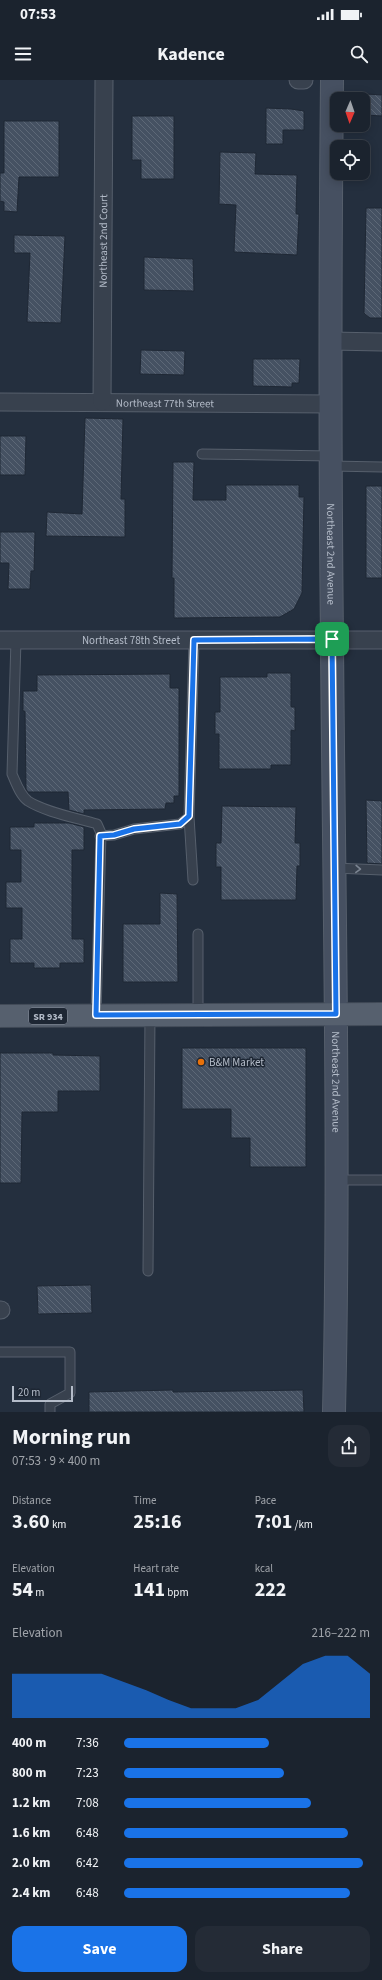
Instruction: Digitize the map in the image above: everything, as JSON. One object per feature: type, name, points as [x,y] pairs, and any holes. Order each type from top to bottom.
[{"type":"main road","name":"Northeast 2nd Avenue","points":[[332,80],[331,461],[336,1014],[334,1412]]},
{"type":"main road","name":"SR 934","points":[[0,1016],[382,1014]]},
{"type":"street","name":"Northeast 2nd Court","points":[[102,402],[104,80]]},
{"type":"street","points":[[298,80],[304,80]]},
{"type":"street","points":[[331,341],[382,342]]},
{"type":"street","name":"Northeast 77th Street","points":[[0,402],[331,404]]},
{"type":"street","name":"Northeast 78th Street","points":[[8,640],[382,640]]},
{"type":"lane","points":[[202,454],[331,461],[382,467]]},
{"type":"lane","points":[[8,640],[12,774],[18,788],[28,800],[56,812],[97,824],[100,836],[96,1015]]},
{"type":"lane","points":[[193,880],[189,816],[194,640]]},
{"type":"lane","points":[[100,836],[114,835],[134,829],[180,824],[189,816]]},
{"type":"lane","points":[[334,868],[382,870]]},
{"type":"lane","points":[[198,934],[198,1015]]},
{"type":"lane","points":[[148,1271],[150,1015]]},
{"type":"lane","points":[[336,1180],[382,1180]]},
{"type":"lane","points":[[0,1352],[70,1352],[70,1393],[50,1404],[50,1412]]},
{"type":"building","points":[[370,94],[382,95],[382,116],[370,115]]},
{"type":"building","points":[[266,108],[304,111],[304,130],[283,130],[283,144],[266,144]]},
{"type":"building","points":[[132,116],[174,116],[174,179],[141,179],[141,160],[132,160]]},
{"type":"building","points":[[4,121],[59,121],[59,177],[19,177],[17,212],[4,211],[4,202],[0,201],[0,173],[4,173]]},
{"type":"building","points":[[220,152],[256,153],[255,174],[297,175],[296,214],[299,214],[297,255],[234,252],[236,205],[219,204]]},
{"type":"building","points":[[366,208],[382,208],[382,318],[370,318],[364,313]]},
{"type":"building","points":[[14,235],[65,236],[61,323],[27,322],[30,253],[14,253]]},
{"type":"building","points":[[144,257],[193,259],[194,291],[144,290]]},
{"type":"building","points":[[141,350],[185,351],[184,375],[140,374]]},
{"type":"building","points":[[253,359],[300,359],[299,383],[292,383],[292,387],[253,386]]},
{"type":"building","points":[[85,418],[123,419],[121,499],[125,499],[125,537],[46,536],[47,512],[82,514]]},
{"type":"building","points":[[0,436],[26,436],[25,475],[0,475]]},
{"type":"building","points":[[173,462],[194,462],[193,500],[226,500],[226,485],[299,485],[299,497],[304,497],[302,593],[294,609],[280,617],[174,618],[174,578],[172,578]]},
{"type":"building","points":[[366,486],[382,486],[382,578],[366,578]]},
{"type":"building","points":[[0,532],[35,532],[34,571],[31,571],[30,589],[8,589],[9,563],[0,563]]},
{"type":"building","points":[[267,673],[291,673],[291,707],[295,707],[295,731],[291,730],[291,765],[271,765],[271,769],[219,769],[219,734],[215,734],[215,712],[220,712],[220,677],[267,677]]},
{"type":"building","points":[[170,674],[170,688],[179,688],[179,796],[174,796],[174,803],[166,803],[165,809],[84,810],[84,814],[69,810],[68,792],[28,792],[26,789],[25,711],[23,711],[23,691],[37,691],[37,675]]},
{"type":"building","points":[[366,800],[382,801],[382,864],[367,863]]},
{"type":"building","points":[[222,806],[296,807],[295,843],[300,843],[300,866],[297,866],[296,900],[221,900],[221,867],[216,867],[216,843],[221,843]]},
{"type":"building","points":[[34,823],[69,823],[84,827],[84,850],[72,850],[72,939],[84,939],[84,963],[60,963],[60,968],[34,968],[34,963],[10,963],[10,939],[22,939],[22,908],[6,908],[6,882],[21,882],[21,850],[10,850],[10,827],[34,827]]},
{"type":"building","points":[[160,893],[177,894],[178,982],[123,982],[123,924],[160,924]]},
{"type":"building","points":[[182,1048],[306,1048],[306,1167],[250,1167],[250,1138],[231,1138],[231,1109],[182,1109]]},
{"type":"building","points":[[0,1053],[53,1053],[53,1055],[100,1056],[100,1091],[58,1091],[58,1112],[22,1112],[21,1183],[0,1183]]},
{"type":"building","points":[[91,1285],[92,1313],[38,1314],[37,1286]]},
{"type":"building","points":[[173,1390],[173,1392],[303,1390],[304,1412],[89,1412],[89,1392]]},
{"type":"place","name":"B&M Market","points":[[201,1062]]},
{"type":"route","points":[[332,639],[336,1014],[96,1015],[100,836],[114,835],[134,829],[159,825],[180,824],[189,816],[194,640],[332,639]]}]
